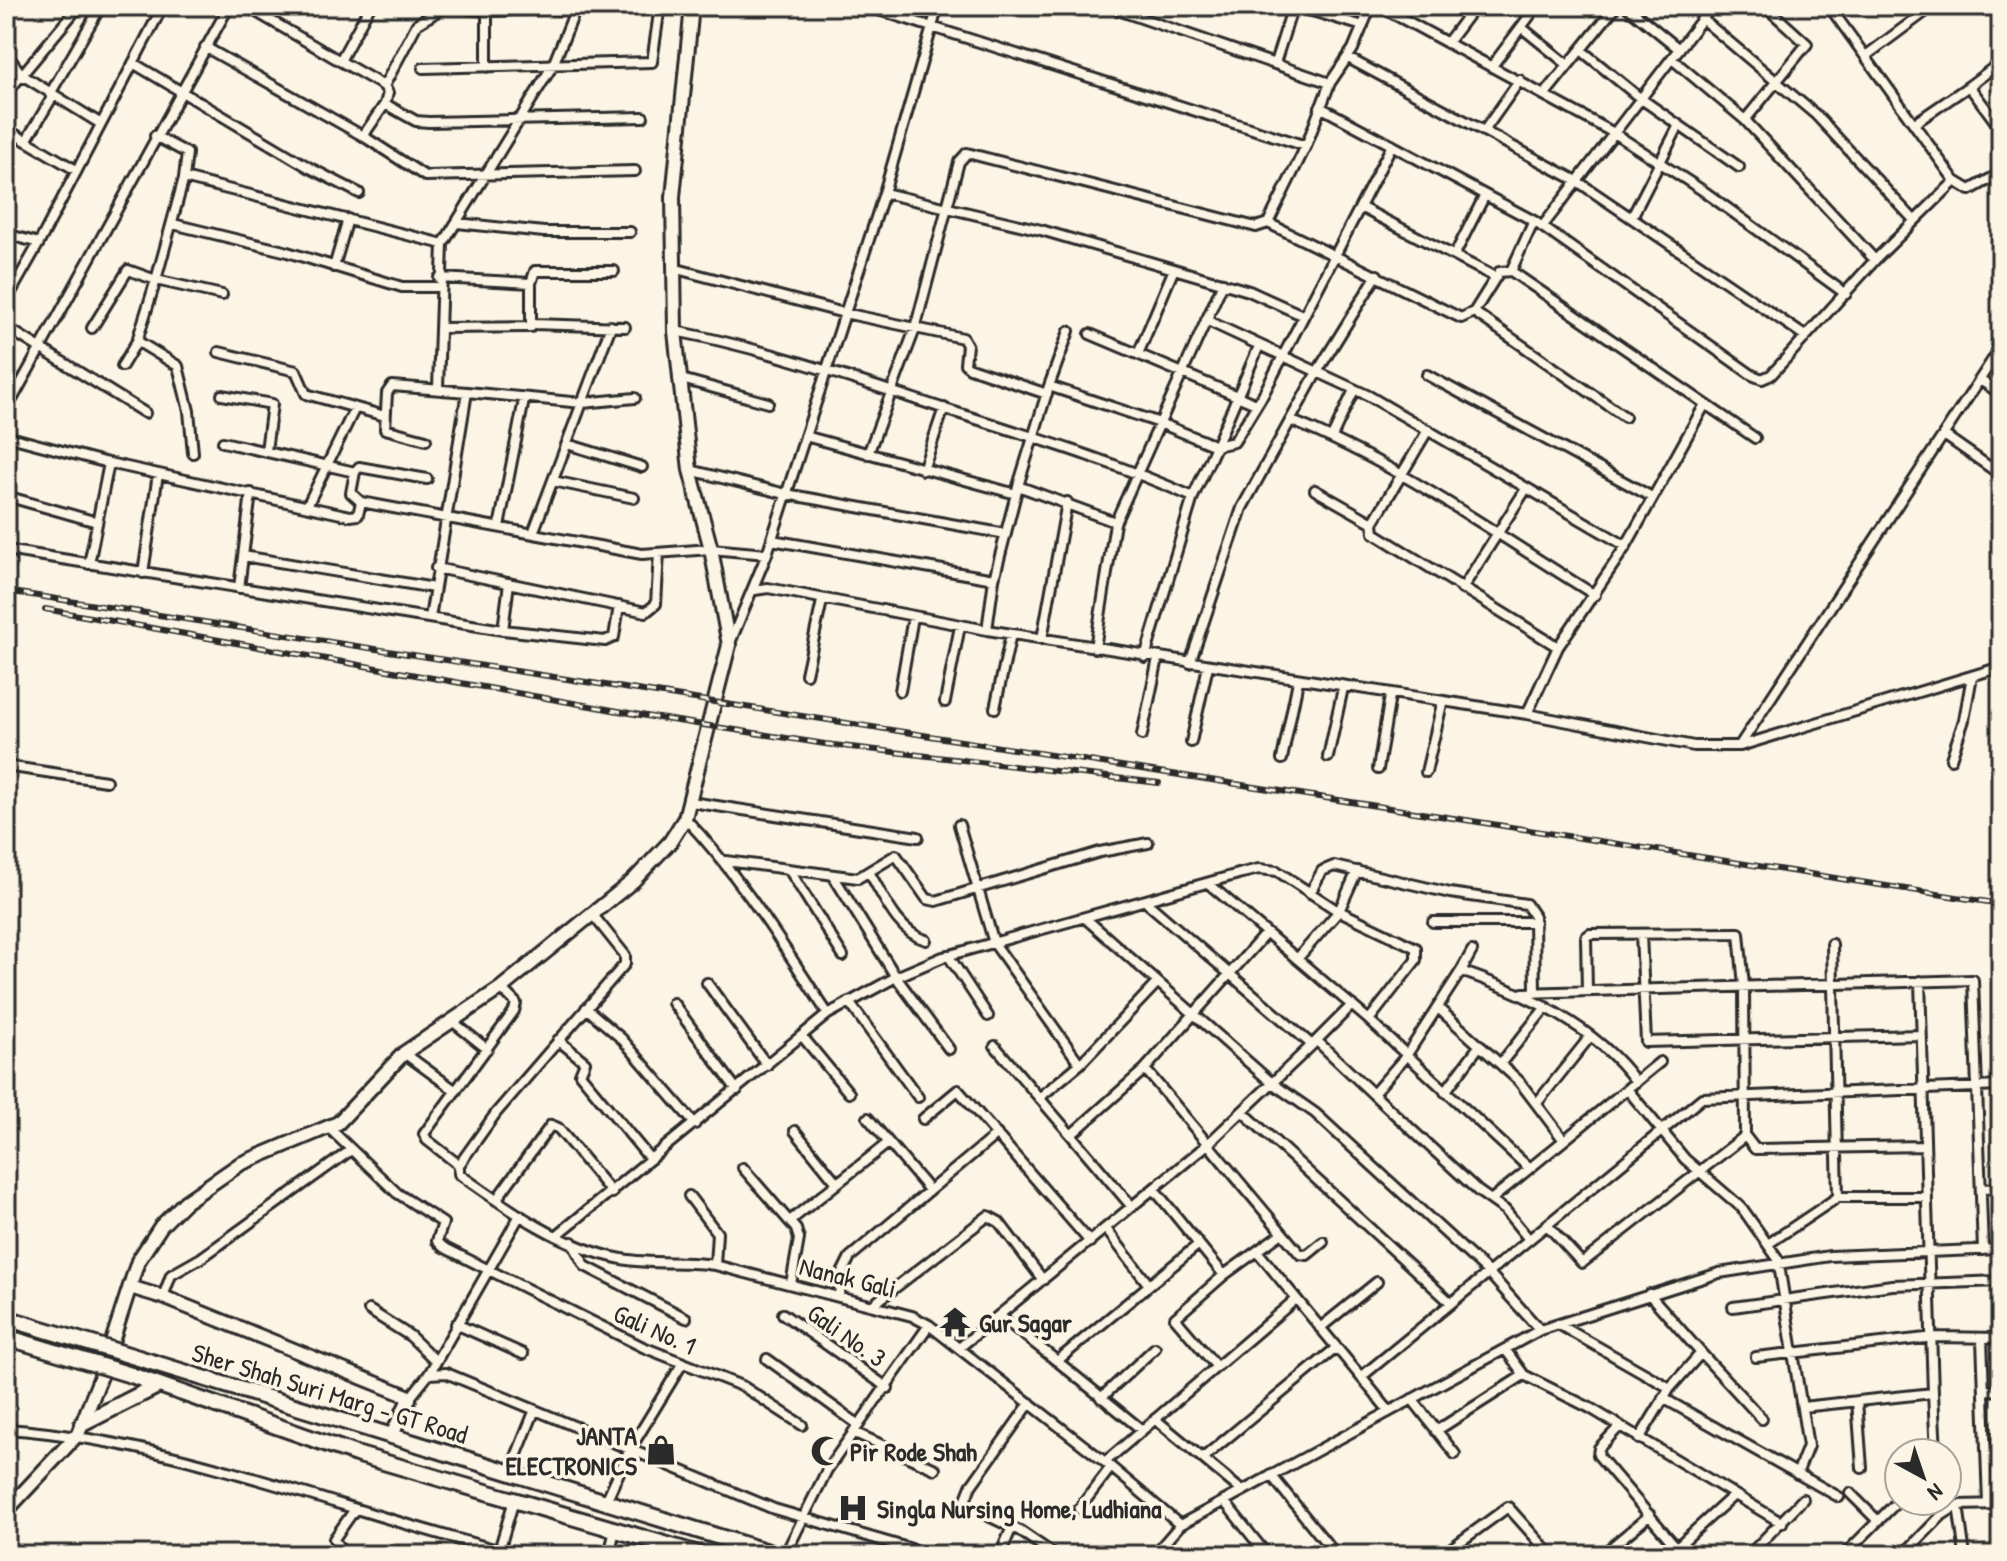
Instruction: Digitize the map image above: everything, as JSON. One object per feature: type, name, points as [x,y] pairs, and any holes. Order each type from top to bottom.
[{"type":"main road","name":"Sher Shah Suri Marg - GT Road","points":[[6,1318],[778,1555]]},
{"type":"main road","name":"Sher Shah Suri Marg - GT Road","points":[[6,1337],[131,1375],[356,1454],[702,1555]]},
{"type":"main road","points":[[80,1429],[159,1385]]},
{"type":"street","points":[[6,13],[17,6]]},
{"type":"street","points":[[6,94],[79,6]]},
{"type":"street","points":[[26,141],[101,6]]},
{"type":"street","points":[[7,298],[163,6]]},
{"type":"street","points":[[13,398],[229,6]]},
{"type":"street","points":[[246,6],[384,86],[388,93],[385,104],[363,136]]},
{"type":"street","points":[[340,61],[370,6]]},
{"type":"street","points":[[384,86],[417,24],[444,7],[487,11],[637,6]]},
{"type":"street","points":[[423,68],[652,62],[660,6]]},
{"type":"street","points":[[692,6],[673,197],[675,331],[690,470],[705,549],[729,645]]},
{"type":"street","points":[[866,6],[1306,146]]},
{"type":"street","points":[[6,1511],[80,1429],[146,1246],[185,1202],[240,1164],[329,1128],[343,1119],[375,1080],[404,1053],[501,988],[593,915],[670,842],[685,818],[729,645],[755,590],[772,540],[884,193],[938,6]]},
{"type":"street","points":[[1106,6],[1330,83]]},
{"type":"street","points":[[1275,63],[1294,6],[1316,9],[1363,26]]},
{"type":"street","points":[[1268,223],[1306,146],[1330,83],[1348,58],[1371,6]]},
{"type":"street","points":[[1379,6],[1614,133],[1661,162],[1846,294]]},
{"type":"street","points":[[1447,43],[1475,6]]},
{"type":"street","points":[[1492,66],[1537,6]]},
{"type":"street","points":[[1545,94],[1616,6]]},
{"type":"street","points":[[1626,6],[1679,49]]},
{"type":"street","points":[[1511,271],[1538,224],[1577,181],[1712,6]]},
{"type":"street","points":[[1745,120],[1807,44],[1765,6]]},
{"type":"street","points":[[1830,6],[1955,181],[1970,190],[2001,173]]},
{"type":"street","points":[[1867,55],[1933,6]]},
{"type":"street","points":[[438,388],[441,328],[439,282],[443,244],[516,120],[553,65],[576,8]]},
{"type":"street","points":[[487,11],[487,67]]},
{"type":"street","points":[[1702,19],[1816,115],[1914,220]]},
{"type":"street","points":[[1521,27],[1568,65]]},
{"type":"street","points":[[205,47],[363,136],[425,176],[635,171]]},
{"type":"street","points":[[1581,50],[1640,98],[1739,167]]},
{"type":"street","points":[[6,53],[22,75],[101,124]]},
{"type":"street","points":[[1348,58],[1577,181],[1805,336]]},
{"type":"street","points":[[1672,59],[1745,120],[1875,260]]},
{"type":"street","points":[[1915,123],[2001,62]]},
{"type":"street","points":[[133,63],[359,193]]},
{"type":"street","points":[[1484,131],[1520,80]]},
{"type":"street","points":[[1969,86],[2001,129]]},
{"type":"street","points":[[385,104],[416,121],[643,117]]},
{"type":"street","points":[[1320,107],[1538,224],[1758,378],[1771,375],[1875,260],[1955,181]]},
{"type":"street","points":[[1632,217],[1679,125]]},
{"type":"street","points":[[6,129],[76,170]]},
{"type":"street","points":[[122,366],[137,341],[184,178],[187,153],[155,136]]},
{"type":"street","points":[[673,268],[844,313],[963,338],[967,345],[965,364],[970,368],[1157,422],[1216,446],[1234,442],[1282,357],[1392,145]]},
{"type":"street","points":[[868,454],[915,329],[959,162],[967,153],[1256,227],[1268,223],[1461,318],[1474,312],[1501,271],[1511,271],[1755,438]]},
{"type":"street","points":[[184,178],[443,244]]},
{"type":"street","points":[[884,193],[948,205],[1223,283],[1302,315]]},
{"type":"street","points":[[1455,254],[1485,195]]},
{"type":"street","points":[[1360,207],[1495,277]]},
{"type":"street","points":[[334,267],[348,219]]},
{"type":"street","points":[[457,223],[511,225],[544,232],[630,232]]},
{"type":"street","points":[[173,224],[402,287],[439,282],[531,283]]},
{"type":"street","points":[[6,234],[39,243]]},
{"type":"street","points":[[92,328],[127,271],[134,269],[156,280],[222,295]]},
{"type":"street","points":[[1138,354],[1174,269]]},
{"type":"street","points":[[533,324],[531,283],[535,271],[614,271]]},
{"type":"street","points":[[1190,663],[1233,530],[1317,372],[1377,275]]},
{"type":"street","points":[[1095,648],[1115,522],[1139,473],[1157,422],[1223,283]]},
{"type":"street","points":[[1474,312],[1625,417]]},
{"type":"street","points":[[1206,320],[1354,390],[1626,546]]},
{"type":"street","points":[[441,328],[528,328],[533,324],[625,327]]},
{"type":"street","points":[[533,533],[611,326]]},
{"type":"street","points":[[6,327],[145,413]]},
{"type":"street","points":[[675,331],[721,340],[826,370],[1139,473],[1193,497]]},
{"type":"street","points":[[987,630],[994,579],[1017,490],[1069,331]]},
{"type":"street","points":[[1090,334],[1256,404]]},
{"type":"street","points":[[137,341],[181,371],[193,453]]},
{"type":"street","points":[[1145,657],[1193,497],[1259,346]]},
{"type":"street","points":[[1740,746],[2001,347]]},
{"type":"street","points":[[219,352],[296,371],[306,394],[385,416]]},
{"type":"street","points":[[1427,375],[1652,497]]},
{"type":"street","points":[[678,378],[768,403]]},
{"type":"street","points":[[1980,380],[2001,394]]},
{"type":"street","points":[[426,440],[388,431],[385,416],[387,393],[392,386],[582,403],[635,398]]},
{"type":"street","points":[[1332,437],[1354,390]]},
{"type":"street","points":[[430,618],[467,392]]},
{"type":"street","points":[[222,395],[272,404],[266,451]]},
{"type":"street","points":[[499,527],[524,400]]},
{"type":"street","points":[[1527,714],[1558,647],[1626,546],[1704,406]]},
{"type":"street","points":[[307,506],[355,408]]},
{"type":"street","points":[[923,470],[944,408]]},
{"type":"street","points":[[1292,421],[1332,437],[1400,475],[1595,595]]},
{"type":"street","points":[[1373,523],[1428,430]]},
{"type":"street","points":[[1944,435],[2001,475]]},
{"type":"street","points":[[6,436],[109,463],[350,516],[359,513],[361,502]]},
{"type":"street","points":[[805,436],[923,470],[1067,502],[1115,522]]},
{"type":"street","points":[[223,442],[355,472],[368,466],[427,479]]},
{"type":"street","points":[[567,444],[642,467]]},
{"type":"street","points":[[89,564],[109,463]]},
{"type":"street","points":[[690,470],[786,494],[1006,534]]},
{"type":"street","points":[[355,472],[351,493],[361,502],[642,554],[705,549],[767,554]]},
{"type":"street","points":[[143,573],[158,474]]},
{"type":"street","points":[[553,481],[634,498]]},
{"type":"street","points":[[1462,589],[1526,489]]},
{"type":"street","points":[[1315,490],[1373,523],[1377,535],[1558,647]]},
{"type":"street","points":[[239,588],[251,493]]},
{"type":"street","points":[[6,496],[97,522]]},
{"type":"street","points":[[1042,639],[1067,502]]},
{"type":"street","points":[[772,540],[994,579]]},
{"type":"street","points":[[6,550],[503,630],[608,641],[614,637],[619,606]]},
{"type":"street","points":[[436,568],[646,612],[655,606],[659,553]]},
{"type":"street","points":[[243,556],[434,588]]},
{"type":"street","points":[[503,630],[509,583]]},
{"type":"street","points":[[755,590],[768,588],[822,601],[1145,657],[1442,704],[1527,714],[1694,746],[1740,746],[2001,667]]},
{"type":"street","points":[[806,674],[822,601]]},
{"type":"street","points":[[900,691],[913,617]]},
{"type":"street","points":[[945,702],[960,626]]},
{"type":"street","points":[[995,708],[1011,634]]},
{"type":"street","points":[[1142,735],[1158,658]]},
{"type":"street","points":[[1191,742],[1208,666]]},
{"type":"street","points":[[1951,759],[1964,720],[1972,676]]},
{"type":"street","points":[[1282,759],[1298,681]]},
{"type":"street","points":[[1328,757],[1343,688]]},
{"type":"street","points":[[1378,769],[1390,696]]},
{"type":"street","points":[[1426,772],[1442,704]]},
{"type":"street","points":[[6,777],[8,767],[106,781]]},
{"type":"street","points":[[691,802],[918,837]]},
{"type":"street","points":[[685,818],[726,861],[828,1014]]},
{"type":"street","points":[[959,825],[994,943],[1080,1064]]},
{"type":"street","points":[[726,861],[858,878],[896,855],[927,899],[932,901],[1100,852],[1148,843]]},
{"type":"street","points":[[1310,893],[1327,867],[1450,893],[1526,904],[1532,908],[1535,922],[1535,993]]},
{"type":"street","points":[[556,1236],[828,1014],[849,1002],[896,977],[948,955],[1145,901],[1268,869],[1339,911],[1418,950],[1406,974],[1369,1020]]},
{"type":"street","points":[[790,871],[843,956]]},
{"type":"street","points":[[1297,959],[1339,911],[1357,871]]},
{"type":"street","points":[[869,872],[906,929],[926,940]]},
{"type":"street","points":[[834,877],[896,977],[949,1049]]},
{"type":"street","points":[[1209,884],[1369,1020],[1529,1168]]},
{"type":"street","points":[[1145,901],[1373,1094],[1478,1191],[1492,1199],[1528,1238]]},
{"type":"street","points":[[501,988],[516,1007],[424,1134],[427,1140],[459,1165],[496,1113],[626,960],[593,915]]},
{"type":"street","points":[[1085,918],[1272,1083],[1315,1113],[1488,1272],[1540,1330]]},
{"type":"street","points":[[1433,922],[1535,922]]},
{"type":"street","points":[[1071,1135],[1145,1069],[1266,933]]},
{"type":"street","points":[[1587,991],[1586,937],[1739,933],[1744,986],[1745,1136],[1755,1149],[1925,1146]]},
{"type":"street","points":[[1641,934],[1646,1042],[1921,1035]]},
{"type":"street","points":[[1832,944],[1838,1197]]},
{"type":"street","points":[[1373,1094],[1406,1056],[1472,951]]},
{"type":"street","points":[[948,955],[988,1016]]},
{"type":"street","points":[[1461,971],[1523,993],[1546,1007],[1618,1058],[1636,1082]]},
{"type":"street","points":[[1523,993],[1973,980],[1983,1250]]},
{"type":"street","points":[[1920,981],[1935,1437]]},
{"type":"street","points":[[707,983],[767,1065]]},
{"type":"street","points":[[1039,1098],[1080,1064],[1157,983]]},
{"type":"street","points":[[849,1002],[918,1097]]},
{"type":"street","points":[[673,1003],[737,1090]]},
{"type":"street","points":[[959,1348],[1208,1144],[1352,1005]]},
{"type":"street","points":[[1501,1063],[1546,1007]]},
{"type":"street","points":[[586,1008],[622,1039],[695,1124]]},
{"type":"street","points":[[1438,1008],[1501,1063],[1537,1103],[1563,1139]]},
{"type":"street","points":[[452,1021],[487,1049]]},
{"type":"street","points":[[802,1036],[849,1093]]},
{"type":"street","points":[[1537,1103],[1589,1038]]},
{"type":"street","points":[[558,1040],[585,1062],[581,1074],[650,1159]]},
{"type":"street","points":[[1445,1092],[1480,1045]]},
{"type":"street","points":[[995,1046],[1132,1207]]},
{"type":"street","points":[[404,1053],[456,1091]]},
{"type":"street","points":[[1492,1199],[1660,1062]]},
{"type":"street","points":[[1145,1069],[1303,1256],[1323,1242]]},
{"type":"street","points":[[1361,1377],[1702,1098],[2001,1086]]},
{"type":"street","points":[[1627,1089],[1698,1172],[1736,1202],[1780,1265],[1807,1454],[1797,1474]]},
{"type":"street","points":[[923,1119],[958,1090],[1090,1242]]},
{"type":"street","points":[[1243,1112],[1451,1303]]},
{"type":"street","points":[[868,1118],[929,1190]]},
{"type":"street","points":[[496,1200],[551,1125],[558,1128],[612,1193]]},
{"type":"street","points":[[163,1297],[175,1272],[201,1258],[351,1150],[329,1128]]},
{"type":"street","points":[[795,1131],[837,1183]]},
{"type":"street","points":[[839,1296],[841,1275],[850,1257],[997,1134]]},
{"type":"street","points":[[1547,1225],[1582,1263],[1745,1136]]},
{"type":"street","points":[[791,1220],[888,1143]]},
{"type":"street","name":"Gali No. 1","points":[[351,1150],[397,1193],[443,1223],[437,1238],[440,1244],[489,1271],[682,1364],[744,1387],[802,1425]]},
{"type":"street","name":"Nanak Gali","points":[[459,1165],[459,1174],[496,1200],[556,1236],[572,1242],[625,1260],[715,1265],[874,1304],[929,1325],[1108,1464],[1180,1525]]},
{"type":"street","points":[[743,1168],[791,1220],[799,1239],[791,1284]]},
{"type":"street","points":[[1982,1189],[2001,1188]]},
{"type":"street","points":[[1154,1189],[1224,1275]]},
{"type":"street","points":[[689,1196],[717,1233],[715,1265]]},
{"type":"street","points":[[1768,1244],[1838,1197],[1927,1197]]},
{"type":"street","points":[[391,1437],[409,1399],[429,1374],[520,1215]]},
{"type":"street","points":[[874,1304],[988,1216],[999,1222],[1043,1280]]},
{"type":"street","points":[[1106,1229],[1149,1285]]},
{"type":"street","points":[[1216,1366],[1175,1318],[1224,1275],[1282,1233]]},
{"type":"street","points":[[572,1242],[580,1261],[593,1272],[686,1318]]},
{"type":"street","points":[[1057,1361],[1199,1244]]},
{"type":"street","points":[[1154,1555],[1180,1525],[1540,1330],[1719,1273],[1830,1256],[2001,1249]]},
{"type":"street","points":[[1257,1251],[1389,1411]]},
{"type":"street","points":[[1733,1307],[1930,1283],[2001,1281]]},
{"type":"street","points":[[1320,1328],[1377,1282]]},
{"type":"street","points":[[130,1287],[163,1297],[409,1399]]},
{"type":"street","points":[[1649,1294],[1762,1419]]},
{"type":"street","points":[[1079,1509],[1108,1464],[1142,1430],[1296,1299]]},
{"type":"street","points":[[369,1310],[410,1336],[436,1361]]},
{"type":"street","name":"Gali No. 3","points":[[783,1314],[888,1388]]},
{"type":"street","points":[[1000,1316],[1142,1430]]},
{"type":"street","points":[[456,1324],[523,1354]]},
{"type":"street","points":[[1558,1324],[1670,1388]]},
{"type":"street","points":[[785,1555],[827,1470],[888,1388],[929,1325]]},
{"type":"street","points":[[1756,1357],[1932,1338],[2001,1338]]},
{"type":"street","points":[[1982,1339],[1988,1503]]},
{"type":"street","points":[[1101,1398],[1155,1348]]},
{"type":"street","points":[[1203,1458],[1336,1348]]},
{"type":"street","points":[[1505,1349],[1524,1375],[1620,1426],[1782,1523]]},
{"type":"street","points":[[1639,1439],[1670,1388],[1701,1353]]},
{"type":"street","points":[[767,1359],[856,1428],[935,1469]]},
{"type":"street","points":[[604,1504],[629,1451],[682,1364]]},
{"type":"street","points":[[429,1374],[446,1373],[629,1451],[803,1519],[932,1555]]},
{"type":"street","points":[[1436,1431],[1524,1375]]},
{"type":"street","points":[[1984,1390],[2001,1391]]},
{"type":"street","points":[[1802,1407],[1933,1393]]},
{"type":"street","points":[[1663,1398],[1839,1497]]},
{"type":"street","points":[[1412,1399],[1455,1454]]},
{"type":"street","points":[[1857,1401],[1862,1468]]},
{"type":"street","points":[[1030,1403],[971,1486],[965,1501],[969,1507],[1012,1527],[1055,1555]]},
{"type":"street","points":[[509,1474],[534,1412]]},
{"type":"street","points":[[1155,1419],[1242,1491]]},
{"type":"street","points":[[1620,1426],[1599,1448],[1598,1455],[1680,1551]]},
{"type":"street","points":[[6,1429],[80,1429],[498,1553],[518,1555]]},
{"type":"street","points":[[1986,1449],[2001,1449]]},
{"type":"street","points":[[1271,1475],[1332,1553]]},
{"type":"street","points":[[1850,1493],[1877,1520]]},
{"type":"street","points":[[1668,1555],[1680,1551],[1734,1495]]},
{"type":"street","points":[[1749,1555],[1803,1499]]},
{"type":"street","points":[[498,1553],[514,1500]]},
{"type":"street","points":[[1224,1501],[1267,1555]]},
{"type":"street","points":[[1963,1505],[2001,1504]]},
{"type":"street","points":[[1442,1555],[1508,1507],[1551,1555]]},
{"type":"street","points":[[343,1555],[334,1539],[355,1509]]},
{"type":"street","points":[[1602,1555],[1650,1515]]},
{"type":"street","points":[[1844,1555],[1883,1515]]},
{"type":"street","points":[[1903,1555],[1940,1517]]},
{"type":"street","points":[[1960,1517],[1965,1555]]},
{"type":"street","points":[[1000,1555],[1012,1527]]},
{"type":"street","points":[[609,1555],[615,1530]]},
{"type":"railway","points":[[6,591],[2001,904]]},
{"type":"railway","points":[[45,609],[652,717],[825,744],[1159,783]]},
{"type":"place","name":"Gur Sagar","points":[[955,1322]]},
{"type":"place","name":"JANTA ELECTRONICS","points":[[661,1450]]},
{"type":"place","name":"Pir Rode Shah","points":[[826,1451]]},
{"type":"place","name":"Singla Nursing Home, Ludhiana","points":[[853,1508]]}]
